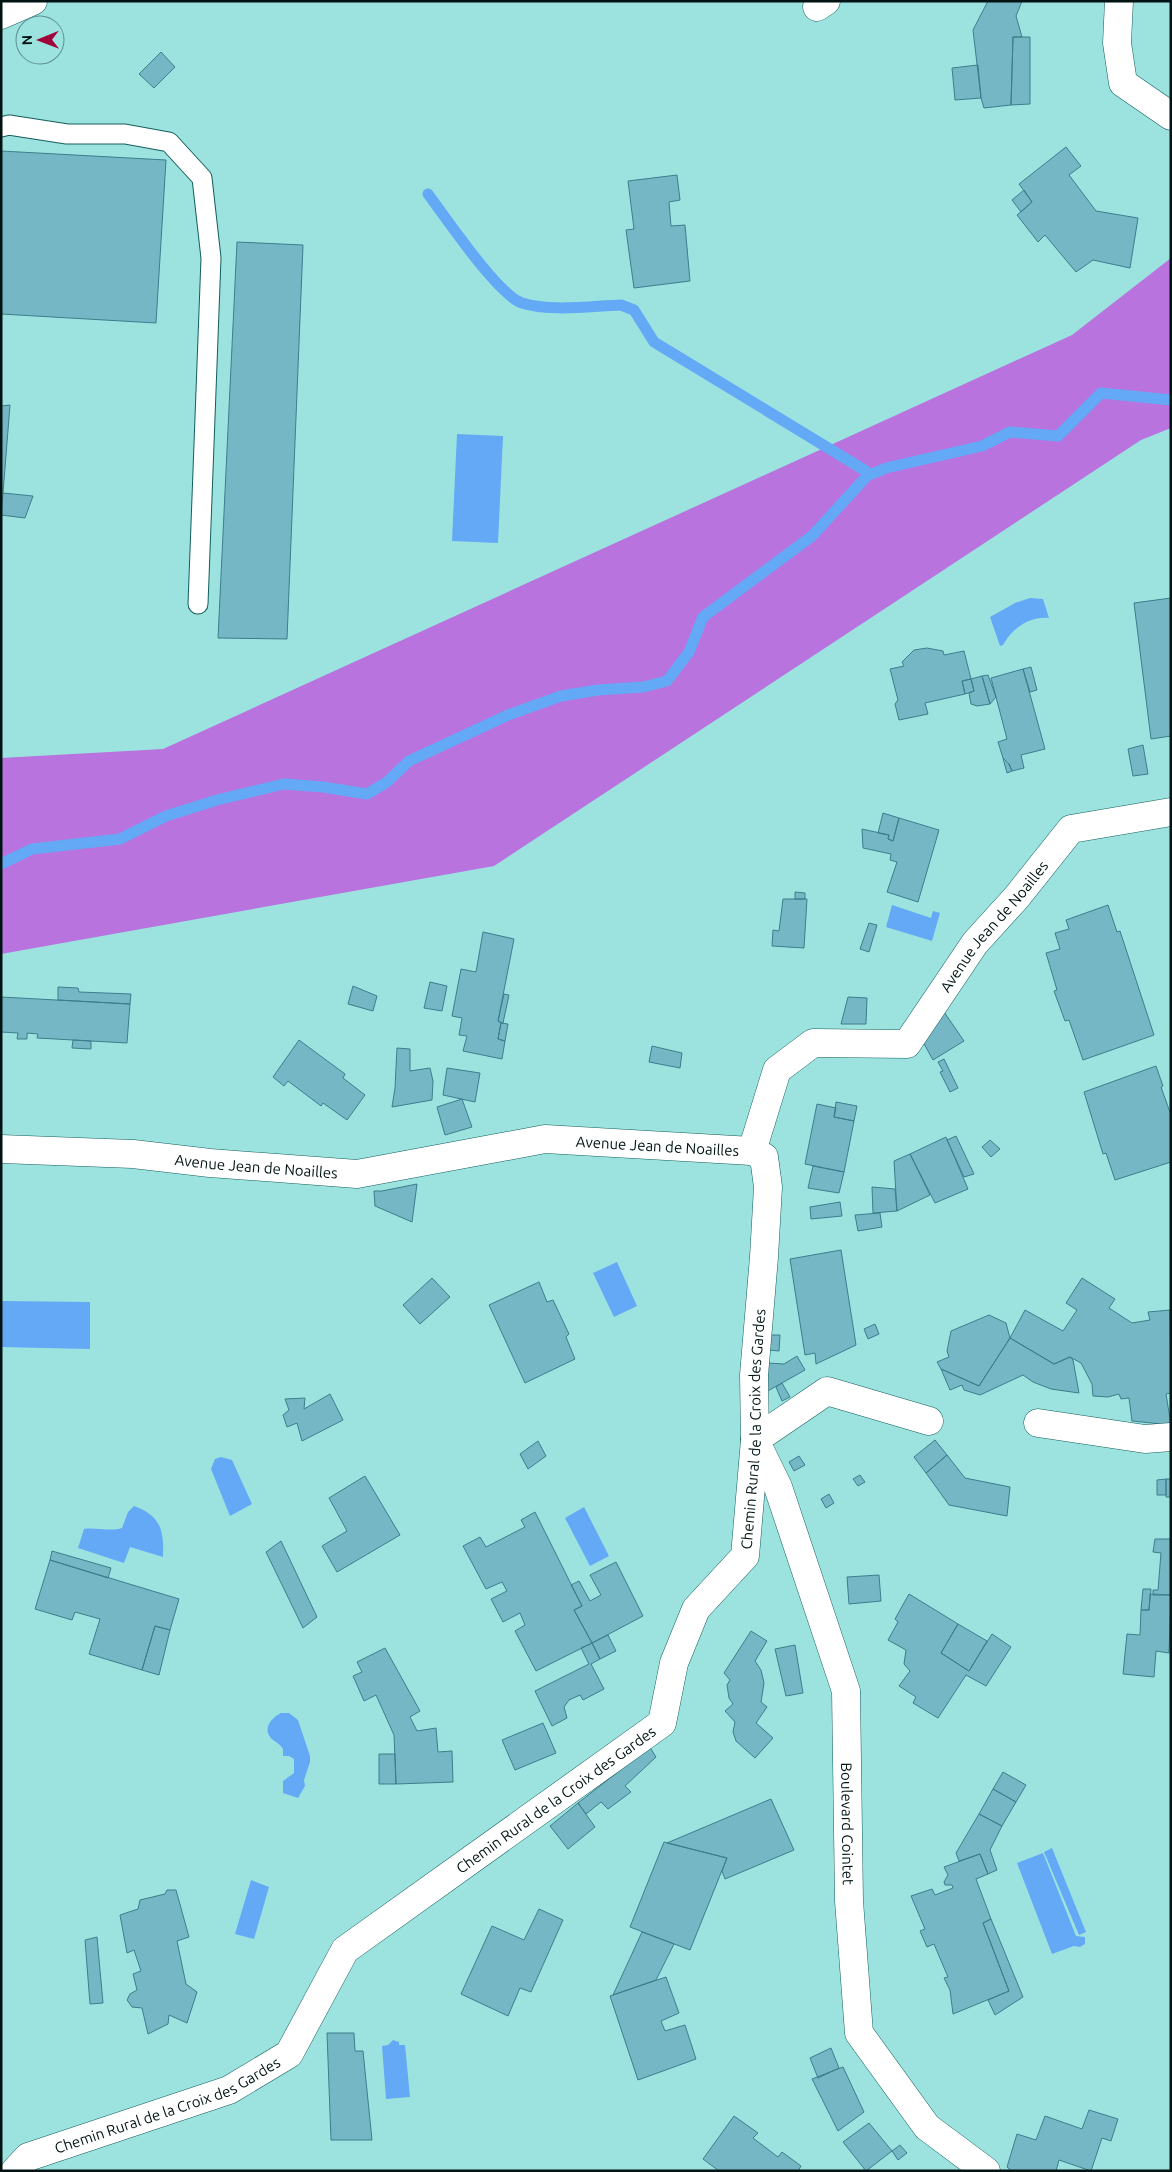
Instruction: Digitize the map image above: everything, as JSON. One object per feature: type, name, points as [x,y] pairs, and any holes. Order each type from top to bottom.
[{"type":"street","points":[[1,15],[34,1]]},
{"type":"street","points":[[1119,1],[1117,43],[1123,83],[1171,116]]},
{"type":"street","name":"Avenue Jean de Noailles","points":[[1,1149],[133,1154],[210,1163],[357,1174],[545,1139],[752,1151],[777,1070],[813,1043],[907,1044],[975,943],[1016,898],[1071,829],[1171,812]]},
{"type":"street","name":"Chemin Rural de la Croix des Gardes","points":[[15,2171],[28,2157],[229,2090],[289,2054],[346,1950],[662,1723],[674,1663],[696,1609],[745,1556],[755,1440],[754,1375],[768,1187],[764,1157],[752,1151]]},
{"type":"street","points":[[755,1440],[827,1391],[929,1421]]},
{"type":"street","points":[[1038,1423],[1145,1439],[1171,1437]]},
{"type":"street","name":"Boulevard Cointet","points":[[755,1440],[778,1488],[846,1691],[849,1901],[859,2033],[927,2127],[986,2171]]},
{"type":"lane","points":[[1,128],[9,125],[66,134],[125,134],[169,142],[202,178],[211,258],[198,604]]},
{"type":"shaded area","points":[[1171,258],[1171,428],[1141,440],[494,866],[1,954],[1,758],[163,749],[1072,335]]},
{"type":"water","points":[[457,434],[503,436],[498,543],[452,541]]},
{"type":"water","points":[[1030,598],[1043,599],[1049,618],[1035,619],[1022,624],[1000,646],[990,617],[1015,603]]},
{"type":"water","points":[[892,905],[931,918],[933,911],[940,913],[932,941],[886,927]]},
{"type":"water","points":[[617,1262],[637,1306],[614,1317],[593,1273]]},
{"type":"water","points":[[1,1301],[90,1302],[90,1349],[1,1347]]},
{"type":"water","points":[[221,1457],[232,1460],[252,1504],[230,1516],[211,1469],[215,1459]]},
{"type":"water","points":[[134,1506],[150,1514],[159,1525],[163,1539],[163,1557],[130,1547],[124,1563],[78,1548],[84,1529],[113,1530],[122,1528],[128,1512]]},
{"type":"water","points":[[584,1507],[609,1556],[590,1566],[565,1518]]},
{"type":"water","points":[[281,1713],[289,1713],[298,1720],[310,1756],[304,1780],[305,1786],[298,1798],[283,1793],[283,1781],[294,1773],[294,1759],[289,1756],[283,1756],[283,1749],[269,1736],[268,1732],[271,1721]]},
{"type":"water","points":[[1052,1848],[1086,1932],[1079,1935],[1044,1852]]},
{"type":"water","points":[[1043,1853],[1076,1936],[1085,1937],[1085,1944],[1080,1947],[1074,1946],[1052,1954],[1017,1863]]},
{"type":"water","points":[[251,1880],[269,1887],[254,1939],[235,1934]]},
{"type":"water","points":[[393,2040],[399,2042],[399,2045],[405,2045],[410,2097],[386,2099],[382,2046],[388,2045]]},
{"type":"building","points":[[988,1],[1022,1],[1016,16],[1022,37],[1013,37],[1011,105],[984,108],[981,98],[973,30]]},
{"type":"building","points":[[1013,37],[1030,37],[1030,104],[1011,105]]},
{"type":"building","points":[[161,52],[175,67],[154,88],[139,74]]},
{"type":"building","points":[[978,65],[981,98],[955,100],[952,68]]},
{"type":"building","points":[[1066,147],[1081,166],[1069,175],[1096,211],[1138,218],[1130,268],[1093,260],[1076,272],[1045,235],[1038,242],[1017,215],[1032,202],[1019,184]]},
{"type":"building","points":[[1,151],[166,160],[156,323],[1,314]]},
{"type":"building","points":[[677,175],[680,200],[669,202],[671,226],[685,225],[690,281],[634,288],[626,230],[634,229],[628,181]]},
{"type":"building","points":[[1024,190],[1032,202],[1021,212],[1012,200]]},
{"type":"building","points":[[237,242],[303,245],[287,639],[218,638]]},
{"type":"building","points":[[10,405],[3,493],[1,493],[1,406]]},
{"type":"building","points":[[3,493],[33,496],[25,518],[1,515]]},
{"type":"building","points":[[1171,598],[1171,736],[1151,739],[1134,603]]},
{"type":"building","points":[[927,648],[943,651],[944,655],[964,651],[971,679],[962,681],[965,694],[925,703],[928,714],[899,720],[895,704],[898,700],[890,669],[904,666],[902,662],[914,650]]},
{"type":"building","points":[[1031,667],[1037,690],[1030,692],[1023,669]]},
{"type":"building","points":[[1023,669],[1045,749],[1021,755],[1024,768],[1012,771],[1009,764],[1003,758],[998,742],[1007,739],[991,678]]},
{"type":"building","points":[[988,675],[996,697],[990,704],[982,676]]},
{"type":"building","points":[[982,676],[990,704],[977,706],[971,704],[969,693],[974,691],[971,679]]},
{"type":"building","points":[[971,679],[974,691],[965,694],[962,681]]},
{"type":"building","points":[[1143,745],[1148,774],[1133,776],[1128,749]]},
{"type":"building","points":[[1003,758],[1009,764],[1012,771],[1007,773]]},
{"type":"building","points":[[883,813],[899,818],[893,841],[888,839],[889,835],[878,833]]},
{"type":"building","points":[[899,818],[939,830],[918,902],[887,892],[897,862],[890,860],[891,854],[863,848],[862,829],[889,835],[888,839],[893,841]]},
{"type":"building","points":[[795,892],[805,893],[805,899],[795,899]]},
{"type":"building","points":[[783,899],[807,899],[804,948],[772,946],[773,930],[779,931]]},
{"type":"building","points":[[1108,905],[1117,932],[1120,931],[1154,1035],[1083,1060],[1069,1020],[1065,1021],[1054,991],[1057,990],[1046,953],[1060,949],[1055,933],[1069,929],[1066,920]]},
{"type":"building","points":[[869,923],[877,925],[869,952],[860,949]]},
{"type":"building","points":[[483,932],[514,939],[498,1021],[501,1023],[498,1039],[505,1041],[502,1059],[463,1051],[467,1036],[459,1035],[462,1018],[452,1016],[461,969],[476,972]]},
{"type":"building","points":[[430,982],[447,986],[442,1011],[424,1008]]},
{"type":"building","points":[[353,986],[377,996],[373,1011],[348,1004]]},
{"type":"building","points":[[58,987],[78,988],[79,992],[131,994],[130,1004],[58,1000]]},
{"type":"building","points":[[504,994],[509,995],[503,1023],[498,1021]]},
{"type":"building","points":[[1,997],[130,1004],[127,1043],[37,1038],[38,1034],[27,1033],[27,1039],[17,1039],[18,1033],[1,1032]]},
{"type":"building","points":[[848,997],[867,998],[866,1024],[841,1024]]},
{"type":"building","points":[[940,1006],[964,1041],[933,1060],[923,1042]]},
{"type":"building","points":[[501,1023],[508,1024],[505,1041],[498,1039]]},
{"type":"building","points":[[73,1040],[91,1041],[91,1049],[72,1048]]},
{"type":"building","points":[[299,1040],[345,1074],[343,1078],[365,1095],[347,1120],[323,1103],[321,1106],[288,1081],[284,1086],[273,1077]]},
{"type":"building","points":[[652,1046],[682,1053],[680,1068],[649,1062]]},
{"type":"building","points":[[397,1048],[410,1049],[410,1071],[430,1068],[433,1081],[432,1100],[392,1107]]},
{"type":"building","points":[[944,1059],[958,1088],[950,1092],[940,1072],[943,1071],[938,1062]]},
{"type":"building","points":[[1156,1066],[1171,1115],[1171,1162],[1115,1180],[1106,1153],[1103,1154],[1084,1092]]},
{"type":"building","points":[[447,1068],[480,1073],[475,1102],[443,1095]]},
{"type":"building","points":[[462,1099],[472,1127],[445,1135],[437,1107]]},
{"type":"building","points":[[836,1102],[857,1106],[854,1121],[834,1117]]},
{"type":"building","points":[[817,1104],[836,1108],[834,1117],[854,1121],[844,1172],[805,1164]]},
{"type":"building","points":[[956,1136],[974,1174],[964,1177],[947,1140]]},
{"type":"building","points":[[946,1137],[968,1189],[935,1203],[910,1154]]},
{"type":"building","points":[[990,1140],[1000,1149],[991,1157],[982,1147]]},
{"type":"building","points":[[910,1154],[930,1195],[897,1211],[894,1161]]},
{"type":"building","points":[[813,1166],[844,1172],[839,1193],[808,1188]]},
{"type":"building","points":[[417,1184],[412,1222],[375,1206],[374,1191]]},
{"type":"building","points":[[872,1187],[895,1189],[897,1211],[873,1213]]},
{"type":"building","points":[[840,1202],[842,1216],[811,1219],[810,1207]]},
{"type":"building","points":[[880,1213],[882,1227],[858,1231],[855,1215]]},
{"type":"building","points":[[841,1250],[856,1345],[816,1364],[815,1353],[805,1355],[790,1259]]},
{"type":"building","points":[[432,1278],[450,1297],[420,1324],[403,1305]]},
{"type":"building","points":[[1082,1278],[1115,1299],[1109,1308],[1132,1323],[1150,1320],[1148,1312],[1170,1310],[1171,1393],[1166,1394],[1171,1425],[1132,1421],[1129,1398],[1121,1399],[1119,1394],[1108,1397],[1093,1396],[1092,1384],[1081,1363],[1070,1357],[1054,1364],[1010,1338],[1025,1310],[1063,1331],[1077,1310],[1066,1303]]},
{"type":"building","points":[[539,1282],[547,1302],[553,1300],[569,1334],[566,1337],[575,1359],[525,1383],[489,1305]]},
{"type":"building","points":[[989,1315],[1006,1323],[1010,1338],[979,1386],[941,1369],[937,1362],[949,1357],[947,1351],[951,1331]]},
{"type":"building","points":[[875,1324],[879,1334],[868,1339],[864,1329]]},
{"type":"building","points":[[769,1335],[780,1335],[779,1351],[768,1350]]},
{"type":"building","points":[[1010,1338],[1054,1364],[1070,1357],[1073,1360],[1079,1393],[1051,1389],[1033,1382],[1023,1375],[980,1395],[964,1390],[962,1385],[950,1390],[941,1369],[979,1386]]},
{"type":"building","points":[[797,1356],[805,1370],[766,1392],[768,1363],[784,1364]]},
{"type":"building","points":[[782,1383],[790,1397],[782,1401],[776,1387]]},
{"type":"building","points":[[330,1394],[343,1420],[302,1441],[297,1423],[287,1427],[283,1415],[289,1410],[285,1399],[305,1398],[304,1409]]},
{"type":"building","points":[[935,1440],[947,1455],[926,1473],[914,1457]]},
{"type":"building","points":[[538,1441],[546,1456],[528,1469],[520,1454]]},
{"type":"building","points":[[947,1455],[965,1478],[1010,1487],[1007,1516],[949,1505],[926,1473]]},
{"type":"building","points":[[799,1456],[805,1465],[794,1471],[789,1462]]},
{"type":"building","points":[[860,1475],[865,1482],[858,1486],[853,1479]]},
{"type":"building","points":[[365,1476],[400,1535],[337,1572],[322,1546],[347,1531],[329,1498]]},
{"type":"building","points":[[1166,1479],[1166,1495],[1157,1495],[1157,1480]]},
{"type":"building","points":[[1166,1479],[1171,1479],[1171,1497],[1166,1497]]},
{"type":"building","points":[[829,1494],[834,1503],[826,1508],[821,1499]]},
{"type":"building","points":[[535,1512],[582,1606],[574,1610],[592,1643],[536,1671],[515,1631],[525,1625],[520,1613],[503,1622],[491,1599],[507,1591],[502,1582],[486,1589],[463,1546],[480,1537],[486,1547],[525,1527],[521,1520]]},
{"type":"building","points":[[1155,1539],[1171,1539],[1171,1595],[1153,1595],[1153,1590],[1158,1590],[1161,1553],[1153,1552]]},
{"type":"building","points":[[281,1541],[317,1617],[303,1628],[266,1552]]},
{"type":"building","points":[[52,1551],[111,1568],[108,1578],[50,1560]]},
{"type":"building","points":[[50,1560],[179,1599],[170,1630],[155,1626],[142,1670],[89,1654],[100,1619],[75,1612],[72,1620],[35,1609]]},
{"type":"building","points":[[616,1562],[643,1616],[592,1643],[574,1610],[582,1606],[571,1585],[579,1581],[590,1601],[601,1595],[590,1575]]},
{"type":"building","points":[[879,1575],[881,1601],[849,1604],[847,1577]]},
{"type":"building","points":[[1143,1589],[1151,1589],[1149,1610],[1141,1610]]},
{"type":"building","points":[[909,1594],[958,1624],[941,1653],[969,1671],[992,1634],[1011,1647],[986,1686],[966,1675],[938,1718],[913,1703],[916,1697],[899,1686],[910,1671],[904,1664],[906,1650],[888,1640],[898,1622],[895,1619]]},
{"type":"building","points":[[1150,1594],[1171,1595],[1169,1653],[1156,1651],[1154,1677],[1123,1674],[1127,1634],[1140,1635],[1141,1610],[1149,1610]]},
{"type":"building","points":[[958,1624],[987,1641],[969,1671],[941,1653]]},
{"type":"building","points":[[155,1626],[170,1630],[159,1675],[142,1670]]},
{"type":"building","points":[[751,1631],[767,1641],[755,1661],[761,1670],[764,1683],[761,1702],[767,1707],[756,1723],[773,1738],[755,1758],[736,1741],[733,1732],[735,1722],[725,1711],[733,1704],[729,1698],[727,1685],[730,1680],[724,1673]]},
{"type":"building","points":[[608,1635],[616,1651],[600,1659],[592,1643]]},
{"type":"building","points":[[592,1643],[600,1659],[591,1664],[604,1689],[583,1700],[580,1695],[569,1700],[564,1707],[567,1718],[552,1726],[535,1691],[589,1664],[581,1648]]},
{"type":"building","points":[[795,1645],[803,1693],[786,1696],[775,1649]]},
{"type":"building","points":[[385,1648],[420,1711],[410,1717],[417,1731],[436,1728],[438,1752],[452,1751],[453,1782],[396,1784],[394,1735],[376,1695],[364,1701],[353,1676],[362,1672],[357,1662]]},
{"type":"building","points":[[543,1723],[556,1753],[515,1770],[502,1740]]},
{"type":"building","points":[[647,1746],[656,1757],[625,1786],[631,1792],[608,1809],[601,1802],[586,1814],[578,1803],[618,1772]]},
{"type":"building","points":[[379,1754],[395,1754],[396,1784],[379,1784]]},
{"type":"building","points":[[1003,1772],[1026,1785],[1016,1802],[993,1789]]},
{"type":"building","points":[[993,1789],[1016,1802],[1002,1826],[979,1814]]},
{"type":"building","points":[[771,1799],[794,1850],[725,1879],[722,1871],[727,1858],[667,1843]]},
{"type":"building","points":[[578,1803],[595,1827],[568,1849],[550,1826]]},
{"type":"building","points":[[979,1814],[1002,1826],[990,1850],[997,1870],[988,1874],[980,1854],[959,1861],[956,1853]]},
{"type":"building","points":[[664,1842],[727,1858],[690,1950],[630,1927]]},
{"type":"building","points":[[980,1854],[988,1874],[976,1879],[991,1919],[983,1923],[1009,1991],[953,2014],[950,1990],[944,1978],[948,1977],[934,1944],[927,1947],[920,1931],[925,1929],[911,1896],[932,1889],[935,1895],[953,1888],[952,1885],[945,1885],[944,1882],[948,1875],[944,1867]]},
{"type":"building","points":[[167,1890],[176,1890],[189,1937],[177,1941],[186,1984],[197,1992],[187,2023],[169,2015],[168,2024],[148,2034],[142,2008],[132,2007],[127,2000],[130,1994],[137,1990],[133,1974],[141,1971],[134,1950],[127,1953],[120,1915],[138,1909],[140,1900],[165,1894]]},
{"type":"building","points":[[539,1909],[563,1920],[531,1992],[520,1988],[508,2016],[461,1994],[492,1926],[524,1940]]},
{"type":"building","points":[[991,1919],[1023,1997],[995,2015],[988,2000],[1009,1991],[983,1923]]},
{"type":"building","points":[[642,1932],[674,1944],[656,1980],[613,1995]]},
{"type":"building","points":[[97,1937],[103,2003],[90,2004],[85,1940]]},
{"type":"building","points":[[666,1977],[679,2013],[661,2021],[665,2031],[685,2025],[696,2059],[638,2080],[610,1996]]},
{"type":"building","points":[[327,2033],[354,2033],[355,2051],[363,2051],[372,2140],[331,2140]]},
{"type":"building","points":[[831,2048],[839,2068],[818,2078],[810,2058]]},
{"type":"building","points":[[843,2067],[864,2112],[838,2131],[812,2079]]},
{"type":"building","points":[[1089,2110],[1118,2119],[1111,2141],[1102,2138],[1091,2171],[1059,2160],[1056,2171],[1012,2171],[1007,2167],[1017,2134],[1036,2140],[1045,2116],[1082,2129]]},
{"type":"building","points":[[734,2116],[758,2133],[753,2138],[778,2157],[782,2152],[801,2166],[798,2171],[719,2171],[703,2159]]},
{"type":"building","points":[[869,2123],[892,2151],[866,2171],[843,2142]]},
{"type":"building","points":[[900,2145],[907,2153],[898,2160],[892,2151]]},
{"type":"waterway","points":[[428,194],[486,271],[512,297],[522,303],[533,306],[571,308],[621,305],[634,310],[654,342],[866,471],[867,476]]},
{"type":"waterway","points":[[1,864],[32,849],[120,839],[166,816],[217,800],[284,784],[323,787],[367,794],[387,782],[409,761],[508,715],[561,696],[598,690],[643,687],[667,681],[689,652],[703,617],[812,536],[867,476],[886,468],[982,446],[1010,432],[1058,436],[1101,393],[1171,400]]}]
